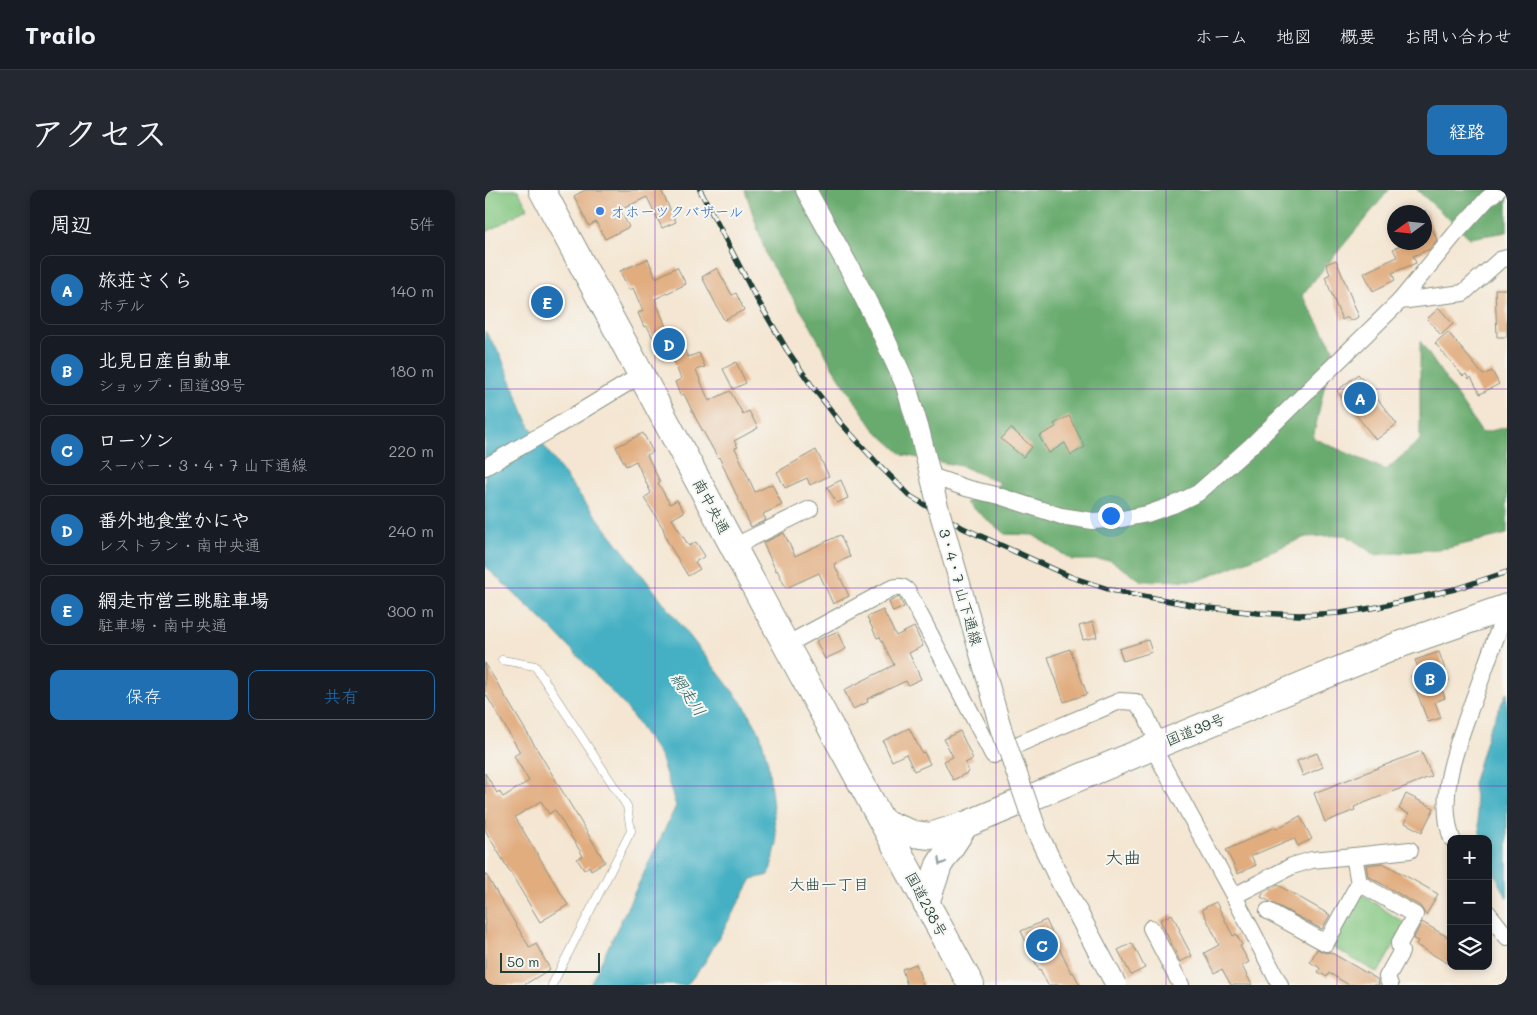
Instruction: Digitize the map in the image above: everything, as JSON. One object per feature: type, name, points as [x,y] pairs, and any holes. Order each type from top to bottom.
[{"type":"highway","name":"南中央通","points":[[542,190],[883,822]]},
{"type":"highway","name":"国道39号","points":[[883,822],[914,834],[930,836],[965,825],[1401,644],[1507,607]]},
{"type":"highway","name":"国道238号","points":[[883,822],[971,985]]},
{"type":"highway","points":[[926,902],[939,864],[965,825]]},
{"type":"street","name":"3・4・7 山下通線","points":[[806,190],[860,289],[905,383],[1002,731],[1037,832],[1116,985]]},
{"type":"street","points":[[931,476],[1061,516],[1093,521],[1123,519],[1147,514],[1173,505],[1198,493],[1238,458],[1400,301],[1455,234],[1498,190]]},
{"type":"street","points":[[1400,301],[1463,293],[1500,260],[1507,258]]},
{"type":"street","points":[[485,467],[550,430],[641,374]]},
{"type":"street","points":[[733,547],[810,510]]},
{"type":"street","points":[[786,645],[890,590],[901,587],[905,588],[908,592],[993,755],[1120,702],[1136,702],[1146,714],[1155,745],[1280,985]]},
{"type":"street","points":[[1451,835],[1447,809],[1448,782],[1455,754],[1507,611]]},
{"type":"street","points":[[1234,896],[1292,866],[1312,860],[1410,850]]},
{"type":"street","points":[[1268,911],[1326,943],[1359,883],[1353,856]]},
{"type":"street","points":[[1359,883],[1415,915],[1399,944],[1401,952],[1387,977],[1390,985]]},
{"type":"street","points":[[1492,918],[1507,937]]},
{"type":"street","points":[[1151,928],[1181,985]]},
{"type":"lane","points":[[503,660],[535,666],[627,806],[631,831],[552,985]]},
{"type":"green space","points":[[485,190],[518,190],[528,208],[485,233]]},
{"type":"green space","points":[[745,190],[1389,190],[1302,295],[1333,348],[1313,438],[1386,470],[1420,440],[1420,341],[1482,433],[1507,427],[1507,534],[1448,548],[1375,555],[1346,535],[1306,537],[1200,580],[1142,581],[1110,560],[1072,560],[1033,535],[1005,534],[966,503],[1001,483],[961,466],[903,455],[874,429],[833,368],[809,323],[768,260]]},
{"type":"green space","points":[[1417,190],[1507,190],[1507,232],[1470,238]]},
{"type":"green space","points":[[1361,894],[1406,924],[1378,973],[1332,947]]},
{"type":"water","name":"網走川","points":[[485,331],[500,354],[529,425],[572,485],[745,707],[760,733],[768,763],[777,843],[769,875],[752,879],[705,962],[687,985],[590,985],[676,806],[660,756],[626,707],[554,631],[485,566]]},
{"type":"water","points":[[1507,692],[1507,898],[1492,868],[1492,835],[1480,835],[1473,784],[1489,730]]},
{"type":"building","points":[[585,190],[661,190],[676,222],[662,228],[647,197],[620,210],[629,227],[605,239],[596,222],[589,226],[574,196]]},
{"type":"building","points":[[1432,228],[1437,240],[1432,246]]},
{"type":"building","points":[[1394,250],[1428,250],[1413,256],[1416,263],[1392,273],[1395,280],[1373,291],[1364,273],[1397,257]]},
{"type":"building","points":[[648,259],[656,278],[677,267],[686,284],[655,299],[668,332],[674,329],[688,357],[699,353],[705,367],[696,370],[709,401],[730,391],[743,414],[749,411],[758,428],[734,441],[738,447],[735,448],[755,492],[772,484],[782,505],[763,514],[766,520],[751,527],[719,457],[695,417],[684,394],[680,395],[675,382],[681,379],[672,356],[664,360],[647,326],[644,327],[638,313],[643,311],[633,288],[629,290],[620,271]]},
{"type":"building","points":[[1336,260],[1359,317],[1350,321],[1348,317],[1342,320],[1325,277],[1330,274],[1326,264]]},
{"type":"building","points":[[717,268],[732,295],[736,293],[744,310],[724,320],[702,277]]},
{"type":"building","points":[[1495,289],[1507,289],[1507,337],[1497,337]]},
{"type":"building","points":[[1439,308],[1453,324],[1441,335],[1427,319]]},
{"type":"building","points":[[1448,332],[1483,375],[1492,371],[1499,384],[1480,394],[1471,377],[1469,379],[1466,374],[1463,376],[1435,343]]},
{"type":"building","points":[[736,362],[746,383],[733,389],[723,369]]},
{"type":"building","points":[[1358,374],[1397,424],[1376,440],[1337,391]]},
{"type":"building","points":[[1069,416],[1085,447],[1071,455],[1065,443],[1049,453],[1039,436],[1056,427],[1054,424]]},
{"type":"building","points":[[1011,428],[1032,447],[1023,457],[1001,439]]},
{"type":"building","points":[[643,433],[653,452],[647,455],[660,482],[658,483],[670,504],[677,500],[684,512],[672,519],[689,546],[696,542],[705,556],[695,562],[700,569],[688,576],[667,541],[663,528],[644,498],[651,493],[636,461],[626,466],[616,447]]},
{"type":"building","points":[[816,450],[829,476],[810,485],[807,478],[785,488],[777,472]]},
{"type":"building","points":[[841,480],[848,498],[837,503],[827,487]]},
{"type":"building","points":[[784,533],[795,556],[840,535],[850,557],[834,564],[849,596],[833,604],[819,573],[786,588],[763,543]]},
{"type":"building","points":[[899,597],[904,607],[893,612],[889,602]]},
{"type":"building","points":[[883,610],[896,636],[914,627],[923,646],[909,653],[921,679],[908,685],[906,681],[867,699],[868,702],[853,709],[844,690],[894,665],[880,637],[877,638],[867,617]]},
{"type":"building","points":[[1093,622],[1097,637],[1083,640],[1079,626]]},
{"type":"building","points":[[838,631],[846,649],[825,659],[816,641]]},
{"type":"building","points":[[1148,640],[1152,652],[1123,661],[1119,649]]},
{"type":"building","points":[[1070,649],[1087,694],[1064,702],[1048,657]]},
{"type":"building","points":[[1439,652],[1449,681],[1440,684],[1445,698],[1435,702],[1441,718],[1428,722],[1411,676],[1420,672],[1415,660]]},
{"type":"building","points":[[485,663],[605,862],[591,870],[589,866],[584,870],[577,859],[583,856],[555,810],[549,814],[541,801],[515,817],[568,905],[540,922],[485,830],[485,773],[497,793],[499,791],[503,797],[529,781],[514,756],[520,752],[485,693]]},
{"type":"building","points":[[909,728],[930,764],[914,771],[906,754],[892,761],[883,741]]},
{"type":"building","points":[[960,731],[973,759],[965,763],[969,772],[953,780],[944,761],[953,757],[944,739]]},
{"type":"building","points":[[1421,751],[1432,776],[1354,807],[1355,810],[1325,822],[1314,793]]},
{"type":"building","points":[[1317,753],[1323,767],[1303,776],[1297,761]]},
{"type":"building","points":[[1406,794],[1434,808],[1422,832],[1405,823],[1409,814],[1399,809]]},
{"type":"building","points":[[1300,816],[1312,839],[1298,846],[1294,838],[1251,856],[1256,865],[1238,874],[1226,850],[1275,827],[1276,829]]},
{"type":"building","points":[[1383,863],[1438,894],[1426,915],[1420,906],[1368,876],[1366,865]]},
{"type":"building","points":[[485,873],[530,948],[536,944],[550,969],[524,985],[487,985],[485,981]]},
{"type":"building","points":[[1278,885],[1330,915],[1322,929],[1261,897],[1264,892]]},
{"type":"building","points":[[1216,902],[1233,936],[1236,934],[1242,945],[1240,946],[1249,962],[1242,966],[1252,985],[1231,985],[1222,969],[1214,973],[1204,953],[1219,945],[1202,909]]},
{"type":"building","points":[[1172,914],[1192,956],[1180,962],[1160,920]]},
{"type":"building","points":[[1046,920],[1071,973],[1073,972],[1080,985],[1048,985],[1039,970],[1021,931]]},
{"type":"building","points":[[1422,922],[1447,937],[1447,963],[1416,945],[1418,941],[1413,939]]},
{"type":"building","points":[[1132,943],[1145,968],[1131,975],[1118,950]]},
{"type":"building","points":[[1317,949],[1326,953],[1330,952],[1377,979],[1379,985],[1349,985],[1329,973],[1327,977],[1318,972],[1320,968],[1310,962]]},
{"type":"building","points":[[916,964],[923,985],[907,985],[902,969]]},
{"type":"railway","points":[[700,190],[754,294],[787,350],[840,422],[910,496],[963,528],[1071,577],[1111,590],[1208,608],[1258,613],[1299,615],[1341,613],[1378,607],[1455,589],[1507,572]]},
{"type":"place","name":"オホーツクバザール","points":[[600,211]]},
{"type":"place","name":"網走市営三眺駐車場","points":[[547,302]]},
{"type":"place","name":"番外地食堂かにや","points":[[669,344]]},
{"type":"place","name":"旅荘さくら","points":[[1360,398]]},
{"type":"place","name":"北見日産自動車","points":[[1430,678]]},
{"type":"place","name":"ローソン","points":[[1042,945]]},
{"type":"district","name":"大曲","points":[[1123,857]]},
{"type":"district","name":"大曲一丁目","points":[[829,883]]}]
